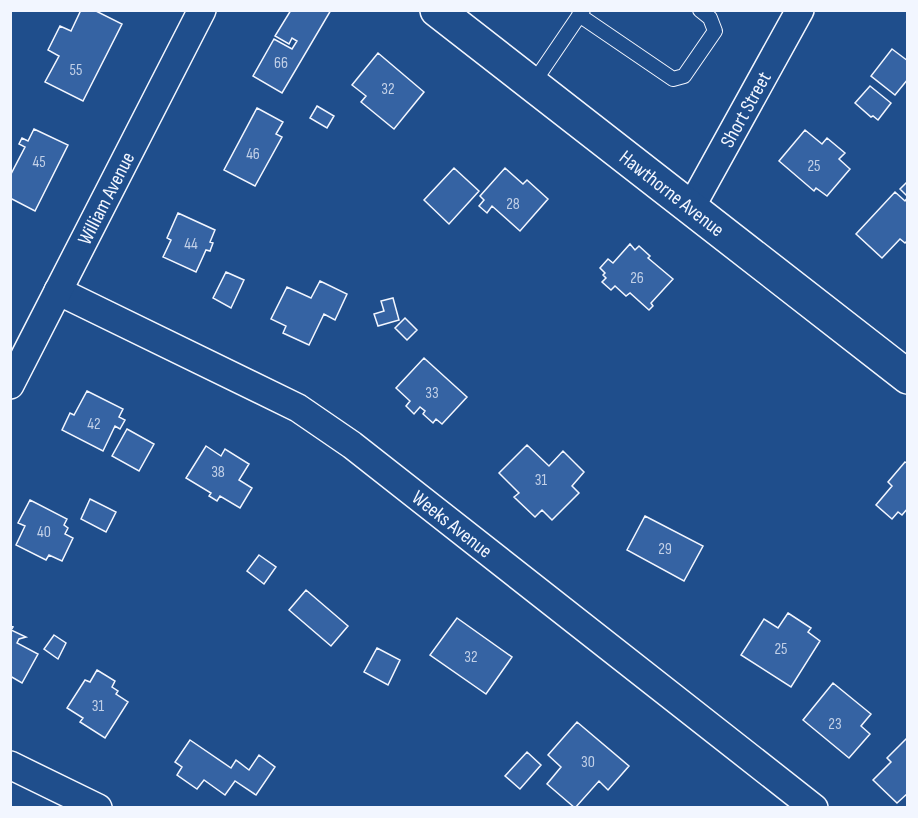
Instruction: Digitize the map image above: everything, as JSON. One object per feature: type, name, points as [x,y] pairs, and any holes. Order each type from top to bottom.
[{"type":"street","name":"William Avenue","points":[[10,385],[202,10]]},
{"type":"street","name":"Short Street","points":[[690,209],[800,10]]},
{"type":"street","name":"Hawthorne Avenue","points":[[442,12],[690,209],[908,377]]},
{"type":"street","name":"Weeks Avenue","points":[[58,291],[298,408],[352,445],[814,807]]},
{"type":"street","points":[[10,765],[98,807]]},
{"type":"lane","points":[[532,85],[581,13],[673,79],[684,76],[715,31],[710,18],[700,10]]},
{"type":"building","points":[[81,10],[94,10],[122,24],[83,101],[45,82],[59,56],[48,50],[60,26],[71,31]]},
{"type":"building","points":[[291,10],[331,10],[282,93],[253,76],[274,39],[292,49],[297,41],[292,38],[289,44],[275,36]]},
{"type":"building","points":[[892,49],[908,61],[908,79],[895,95],[871,76]]},
{"type":"building","points":[[378,53],[424,92],[394,129],[361,102],[366,96],[352,85]]},
{"type":"building","points":[[870,86],[891,103],[878,120],[855,103]]},
{"type":"building","points":[[317,106],[334,116],[327,128],[310,118]]},
{"type":"building","points":[[257,108],[283,122],[276,134],[282,137],[255,186],[224,170]]},
{"type":"building","points":[[34,129],[68,145],[35,211],[10,198],[10,176],[25,147],[19,144],[22,138],[28,141]]},
{"type":"building","points":[[805,130],[822,144],[827,138],[845,153],[839,159],[850,169],[827,196],[816,188],[814,191],[779,161]]},
{"type":"building","points":[[454,168],[479,191],[449,224],[424,200]]},
{"type":"building","points":[[505,168],[523,184],[527,180],[548,199],[520,231],[492,206],[487,213],[479,206],[484,200],[480,196]]},
{"type":"building","points":[[908,181],[908,197],[900,189]]},
{"type":"building","points":[[895,192],[905,201],[908,197],[908,240],[905,243],[900,239],[882,258],[856,234]]},
{"type":"building","points":[[178,213],[215,230],[210,242],[213,243],[210,251],[206,250],[196,272],[163,257],[171,240],[167,238]]},
{"type":"building","points":[[630,244],[635,250],[639,246],[650,256],[648,258],[673,279],[651,303],[653,306],[649,310],[630,293],[626,296],[615,286],[611,290],[602,282],[606,278],[600,268],[608,259],[613,263]]},
{"type":"building","points":[[226,272],[244,280],[231,308],[213,298]]},
{"type":"building","points":[[320,281],[347,294],[335,320],[324,314],[309,345],[283,333],[286,326],[271,319],[287,287],[311,298]]},
{"type":"building","points":[[393,298],[399,320],[378,326],[374,314],[384,311],[381,301]]},
{"type":"building","points":[[405,318],[417,330],[407,340],[395,328]]},
{"type":"building","points":[[424,358],[467,397],[442,424],[436,419],[433,423],[423,414],[425,411],[420,407],[414,414],[406,406],[410,401],[396,388]]},
{"type":"building","points":[[87,391],[123,409],[119,417],[125,420],[120,429],[115,426],[103,451],[62,430],[70,413],[74,415]]},
{"type":"building","points":[[127,429],[154,444],[139,471],[112,456]]},
{"type":"building","points":[[527,445],[549,466],[563,451],[584,472],[572,486],[579,493],[552,520],[542,510],[535,517],[514,497],[519,493],[499,473]]},
{"type":"building","points":[[206,446],[221,456],[225,449],[249,464],[239,480],[252,488],[240,508],[220,496],[217,501],[209,496],[211,493],[186,478]]},
{"type":"building","points":[[905,462],[908,464],[908,508],[902,515],[898,512],[892,519],[876,505],[892,486],[888,482]]},
{"type":"building","points":[[90,499],[116,512],[106,532],[81,519]]},
{"type":"building","points":[[30,500],[67,519],[64,525],[68,528],[65,534],[73,538],[62,561],[49,555],[46,560],[16,545],[25,526],[18,523]]},
{"type":"building","points":[[645,516],[703,546],[684,581],[627,550]]},
{"type":"building","points":[[259,555],[276,567],[264,584],[247,571]]},
{"type":"building","points":[[306,590],[348,626],[331,646],[289,610]]},
{"type":"building","points":[[788,613],[811,628],[808,632],[820,641],[791,687],[741,655],[764,619],[778,628]]},
{"type":"building","points":[[457,618],[512,657],[486,694],[430,655]]},
{"type":"building","points":[[10,626],[13,627],[11,630],[26,637],[19,639],[17,643],[38,654],[22,683],[10,676]]},
{"type":"building","points":[[54,635],[66,643],[58,659],[44,649]]},
{"type":"building","points":[[377,648],[400,660],[388,685],[364,672]]},
{"type":"building","points":[[97,670],[115,681],[112,687],[118,691],[116,694],[128,702],[105,738],[80,722],[83,718],[67,708],[85,680],[90,682]]},
{"type":"building","points":[[833,683],[871,714],[861,726],[870,734],[849,758],[803,720]]},
{"type":"building","points":[[577,722],[629,766],[608,790],[599,781],[575,808],[547,784],[561,767],[548,755]]},
{"type":"building","points":[[908,737],[908,793],[897,803],[873,780],[891,762],[887,758]]},
{"type":"building","points":[[190,740],[231,768],[236,760],[249,770],[259,755],[275,767],[256,795],[235,781],[225,795],[204,780],[197,789],[177,775],[182,767],[175,762]]},
{"type":"building","points":[[527,752],[541,765],[520,789],[505,776]]}]
